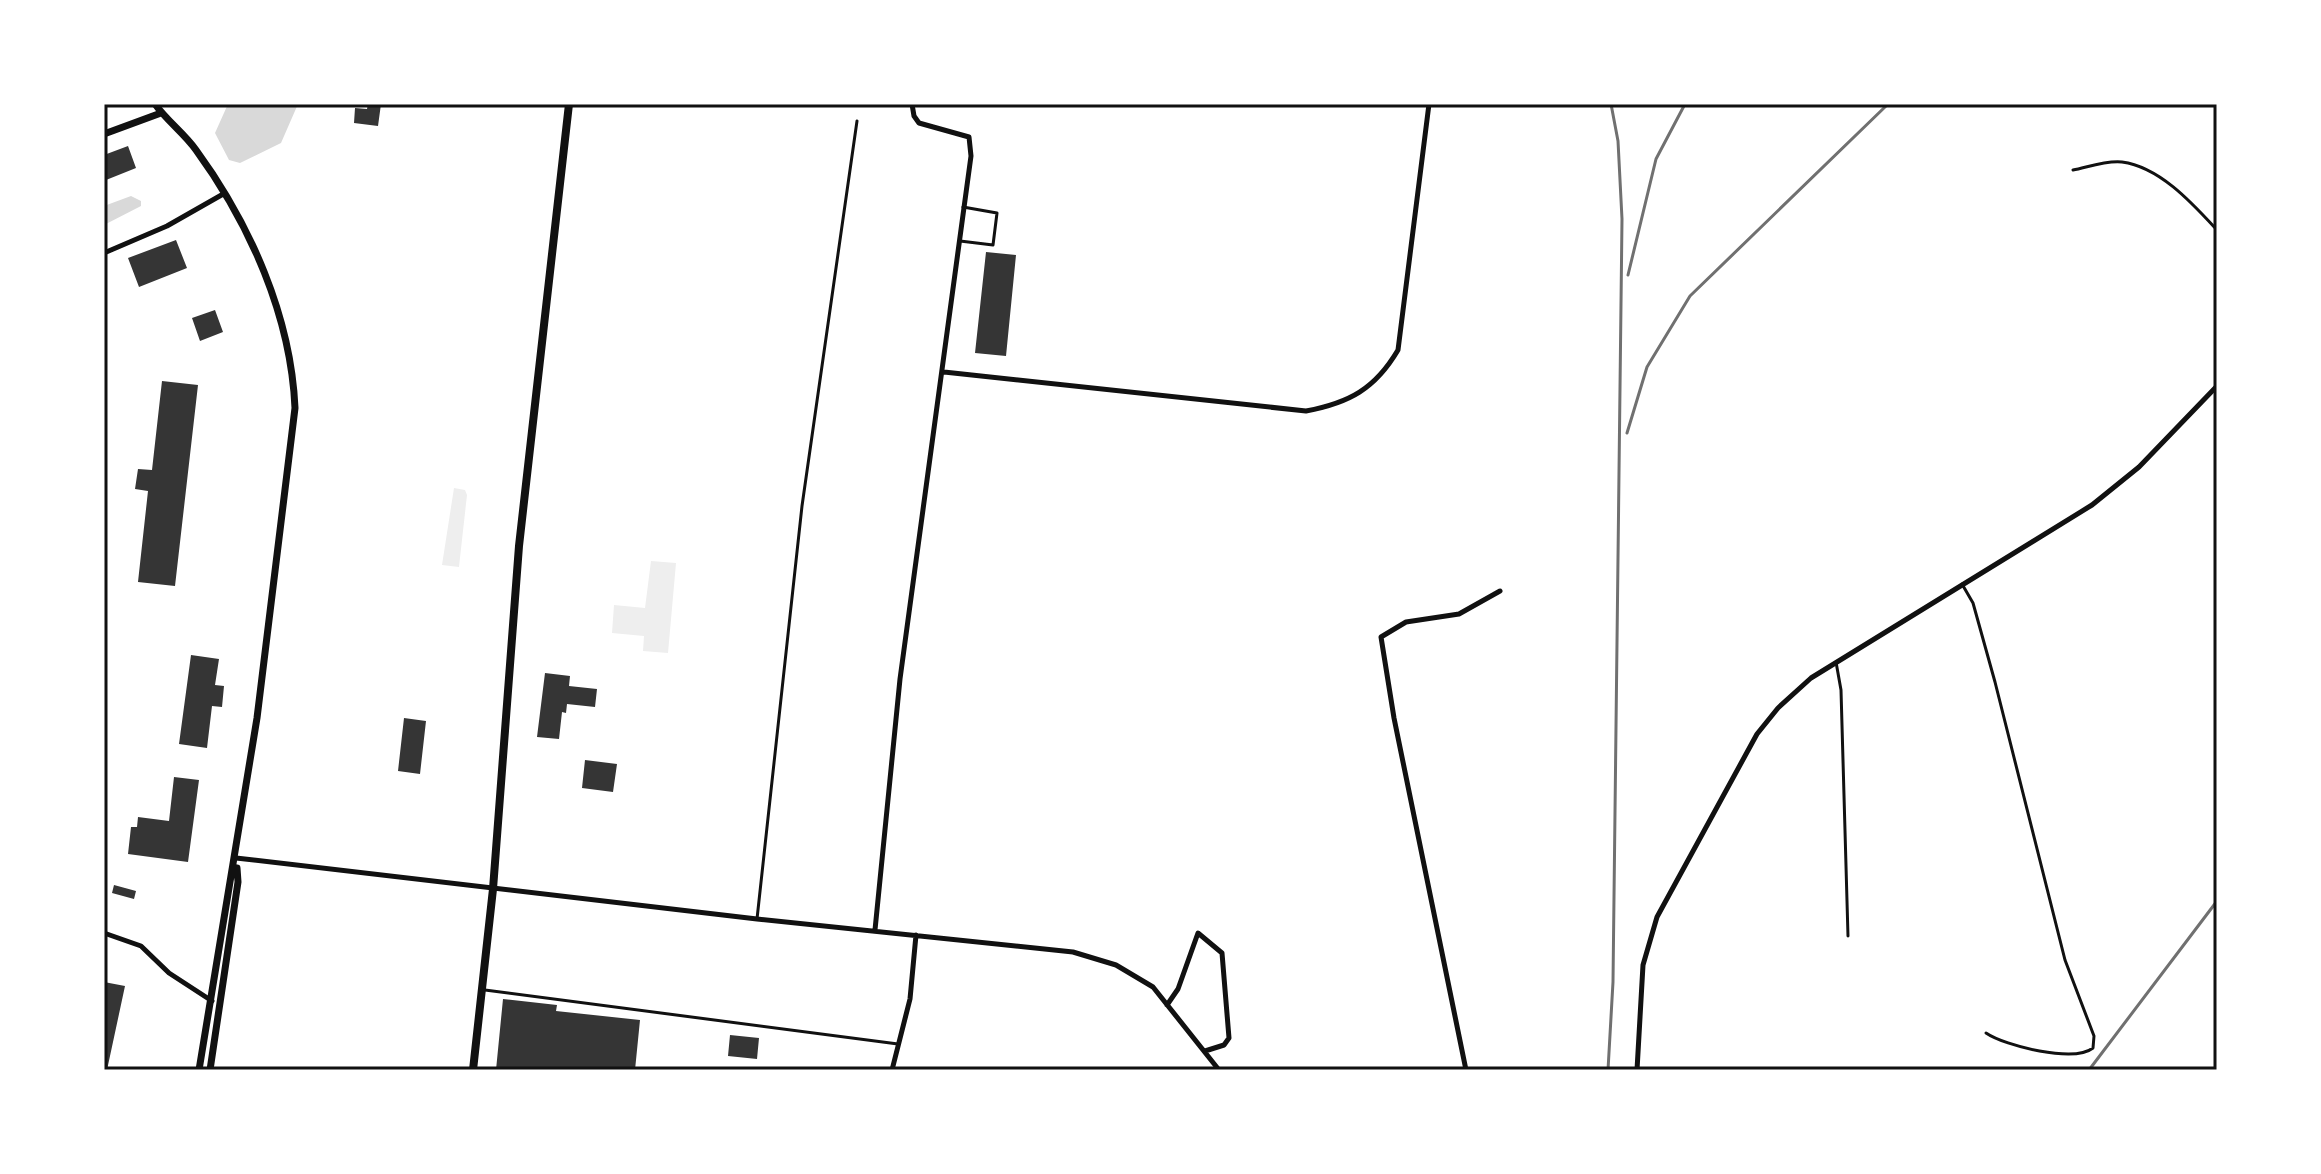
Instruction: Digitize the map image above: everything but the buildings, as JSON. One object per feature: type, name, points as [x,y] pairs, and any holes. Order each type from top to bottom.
[{"type":"main road","points":[[148,104],[161,113]]},
{"type":"main road","points":[[155,104],[195,148],[250,239],[281,322],[291,365],[295,408],[269,632],[216,1002],[210,1070]]},
{"type":"main road","points":[[473,1070],[493,889],[519,546],[569,104]]},
{"type":"main road","points":[[104,134],[161,113]]},
{"type":"main road","points":[[199,1070],[216,1002]]},
{"type":"street","points":[[875,930],[900,679],[971,156],[969,137],[919,123],[912,104]]},
{"type":"street","points":[[944,372],[1306,411],[1340,405],[1366,391],[1398,350],[1429,104]]},
{"type":"street","points":[[104,253],[167,226],[225,193]]},
{"type":"street","points":[[1637,1070],[1643,965],[1657,917],[1757,734],[1800,688],[1836,662],[2092,505],[2139,467],[2217,386]]},
{"type":"street","points":[[1466,1070],[1394,718],[1381,637],[1406,622],[1459,614],[1500,591]]},
{"type":"street","points":[[236,858],[757,919],[1073,952],[1116,965],[1153,987],[1219,1070]]},
{"type":"street","points":[[104,933],[141,946],[169,973],[216,1002]]},
{"type":"street","points":[[1167,1005],[1178,989],[1198,933],[1222,953],[1229,1038],[1224,1045],[1205,1051]]},
{"type":"street","points":[[892,1070],[910,999],[916,935]]},
{"type":"lane","points":[[757,919],[802,506],[857,121]]},
{"type":"lane","points":[[2073,170],[2121,161],[2141,168],[2187,198],[2217,230]]},
{"type":"lane","points":[[959,240],[993,245],[997,213],[963,207]]},
{"type":"lane","points":[[1962,584],[1973,603],[2065,960],[2094,1036],[2093,1048],[2076,1056],[2000,1043],[1986,1033]]},
{"type":"lane","points":[[1836,662],[1841,690],[1848,936]]},
{"type":"lane","points":[[482,990],[900,1044]]},
{"type":"shaded area","points":[[228,104],[298,104],[281,143],[240,163],[229,160],[215,133]]},
{"type":"shaded area","points":[[131,196],[141,201],[141,206],[104,225],[104,206]]},
{"type":"shaded area","points":[[454,488],[465,490],[467,495],[459,567],[442,565]]},
{"type":"shaded area","points":[[651,561],[676,563],[668,653],[643,651],[644,636],[612,633],[614,605],[645,608]]},
{"type":"railway","points":[[1608,1070],[1613,982],[1622,219],[1618,141],[1611,104]]},
{"type":"railway","points":[[1628,275],[1656,159],[1685,104]]},
{"type":"railway","points":[[1627,433],[1647,367],[1690,296],[1886,106]]},
{"type":"railway","points":[[2089,1070],[2217,901]]}]
